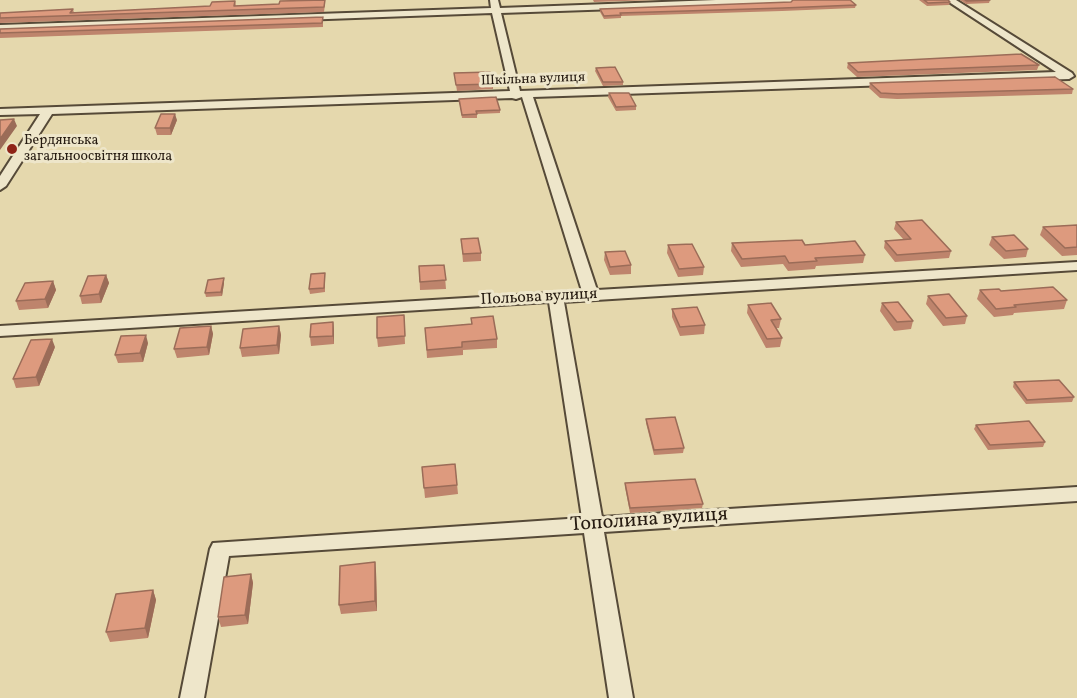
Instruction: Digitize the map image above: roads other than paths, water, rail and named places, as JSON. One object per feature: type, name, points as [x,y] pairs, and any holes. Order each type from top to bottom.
[{"type":"street","points":[[0,28],[495,5],[790,0]]},
{"type":"street","points":[[950,0],[1072,78]]},
{"type":"street","points":[[495,5],[521,96],[591,295]]},
{"type":"street","name":"Шкільна вулиця","points":[[0,112],[1072,78]]},
{"type":"street","points":[[0,186],[48,111]]},
{"type":"street","name":"Польова вулиця","points":[[0,331],[1077,266]]},
{"type":"street","points":[[556,297],[591,525],[621,698]]},
{"type":"street","name":"Тополина вулиця","points":[[192,698],[220,549],[1077,494]]},
{"type":"place","name":"Бердянська загальноосвітня школа","points":[[12,149]]}]
